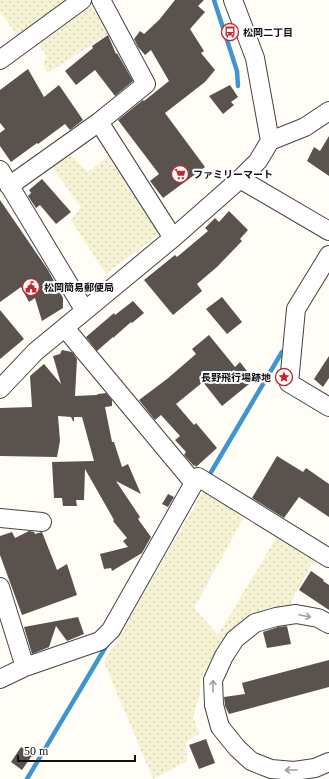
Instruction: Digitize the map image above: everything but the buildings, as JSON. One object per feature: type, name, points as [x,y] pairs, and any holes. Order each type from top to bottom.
[{"type":"street","points":[[0,60],[82,0]]},
{"type":"street","points":[[9,186],[99,122],[146,84],[101,0]]},
{"type":"street","points":[[233,0],[255,58],[270,141]]},
{"type":"street","points":[[0,389],[35,352],[173,238],[240,179],[258,161],[270,141],[305,127],[329,111]]},
{"type":"street","points":[[99,122],[173,238]]},
{"type":"street","points":[[0,170],[85,311]]},
{"type":"street","points":[[240,179],[329,231]]},
{"type":"street","points":[[329,255],[296,309],[289,383],[329,406]]},
{"type":"street","points":[[64,328],[194,483]]},
{"type":"street","points":[[0,679],[25,667],[100,641],[111,630],[198,477],[329,558]]},
{"type":"street","points":[[0,518],[42,522]]},
{"type":"street","points":[[0,587],[25,667]]},
{"type":"street","points":[[329,624],[318,618],[296,614],[276,617],[255,624],[235,640],[224,656],[213,680],[214,705],[220,727],[237,748],[251,760],[271,769],[294,771],[315,768],[329,762]]},
{"type":"shaded area","points":[[0,0],[65,0],[17,35],[0,12]]},
{"type":"shaded area","points":[[92,6],[108,34],[48,73],[43,64],[47,56],[38,44]]},
{"type":"shaded area","points":[[69,154],[88,172],[108,156],[159,234],[106,274],[71,220],[81,207],[52,167]]},
{"type":"shaded area","points":[[204,490],[244,517],[194,608],[218,635],[278,535],[314,559],[288,608],[271,609],[235,626],[222,642],[201,678],[200,693],[193,718],[200,733],[186,742],[187,761],[153,779],[104,662]]},
{"type":"waterway","points":[[214,0],[237,71],[238,86]]},
{"type":"waterway","points":[[207,479],[282,352]]},
{"type":"waterway","points":[[27,779],[108,643]]},
{"type":"place","name":"松岡二丁目","points":[[230,32]]},
{"type":"place","name":"ファミリーマート","points":[[180,174]]},
{"type":"place","name":"松岡簡易郵便局","points":[[31,287]]},
{"type":"place","name":"長野飛行場跡地","points":[[284,377]]}]
